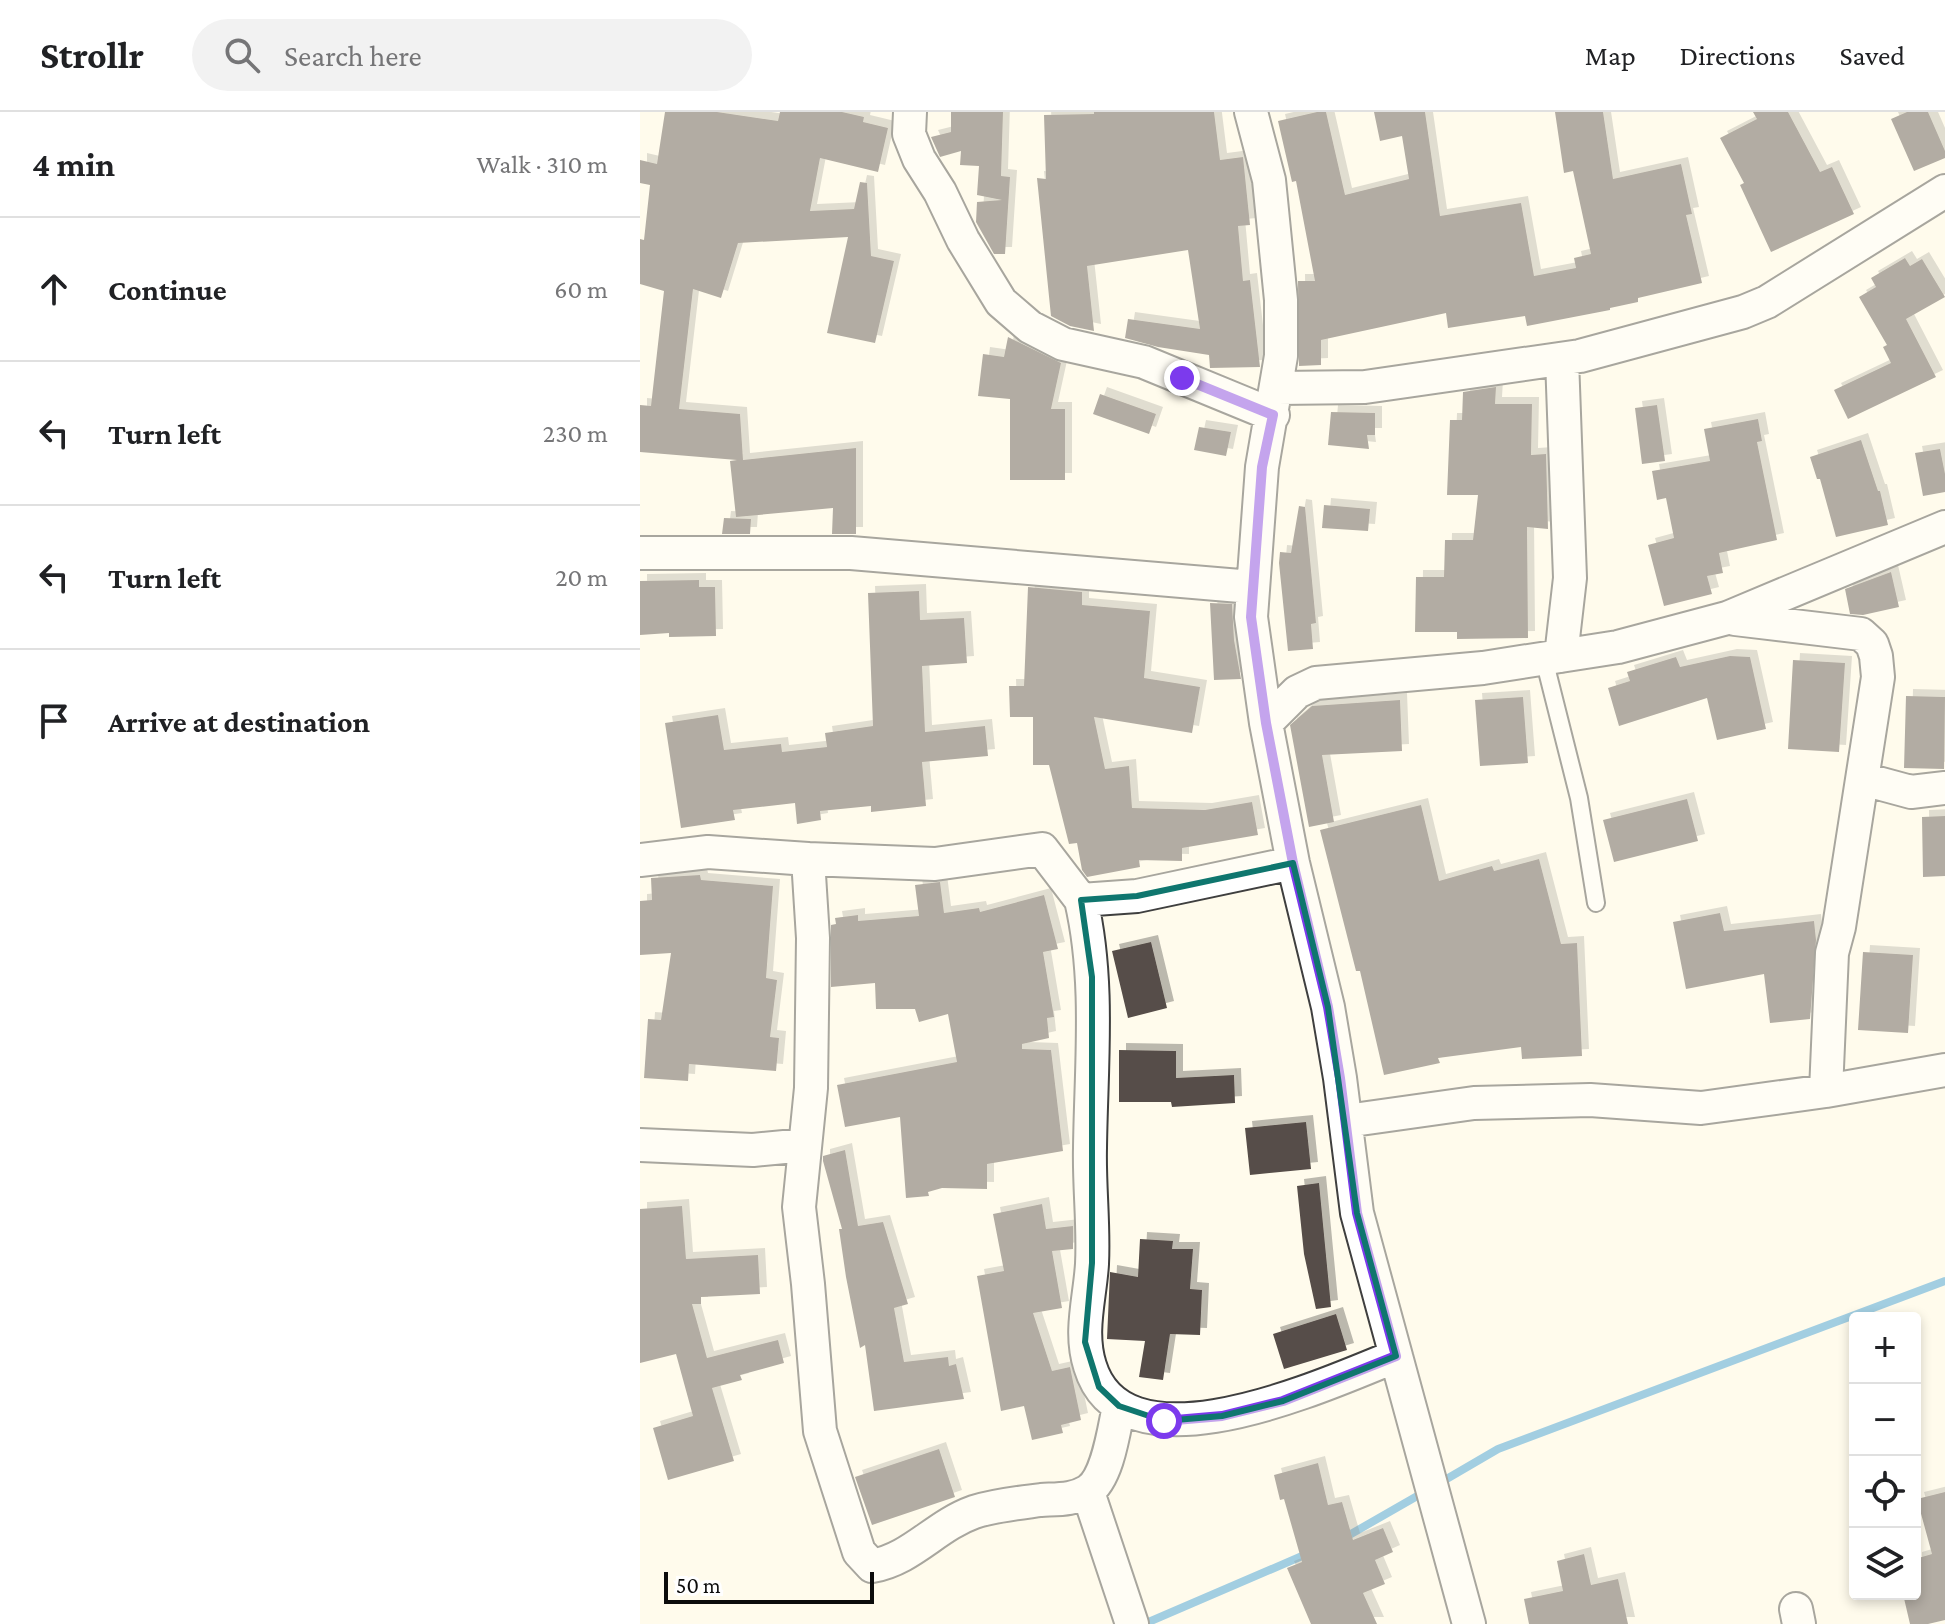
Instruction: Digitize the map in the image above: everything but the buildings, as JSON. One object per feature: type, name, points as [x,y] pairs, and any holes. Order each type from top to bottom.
[{"type":"street","points":[[910,112],[909,134],[963,240],[1001,302],[1030,327],[1063,344],[1144,362],[1275,402],[1580,356],[1743,312],[1767,302],[1945,191]]},
{"type":"street","points":[[1251,112],[1269,180],[1277,253],[1281,356],[1262,467],[1252,587],[1251,617],[1266,723],[1293,863],[1328,1007],[1357,1213],[1467,1619]]},
{"type":"street","points":[[1553,658],[1570,578],[1562,359]]},
{"type":"street","points":[[1266,723],[1297,692],[1316,683],[1483,668],[1553,658],[1618,647],[1727,618],[1945,527]]},
{"type":"street","points":[[640,553],[851,553],[1252,587]]},
{"type":"street","points":[[1727,618],[1861,634],[1872,644],[1876,656],[1878,677],[1863,779],[1832,953],[1826,1091]]},
{"type":"street","points":[[1863,779],[1911,792],[1945,788]]},
{"type":"street","points":[[640,860],[708,852],[935,864],[1042,849],[1081,900],[1090,937],[1089,1177],[1092,1263],[1085,1342],[1099,1387],[1119,1406],[1164,1421],[1222,1416],[1283,1401],[1396,1356]]},
{"type":"street","points":[[808,859],[813,938],[811,1088],[799,1207],[820,1431],[859,1552],[872,1566],[893,1563],[946,1524],[974,1512],[1001,1505],[1068,1499],[1088,1492],[1101,1479],[1119,1406]]},
{"type":"street","points":[[1081,900],[1137,896],[1293,863]]},
{"type":"street","points":[[1346,1121],[1474,1103],[1590,1100],[1701,1108],[1826,1091],[1945,1070]]},
{"type":"street","points":[[640,1145],[753,1150],[805,1145]]},
{"type":"street","points":[[1088,1492],[1132,1624]]},
{"type":"lane","points":[[1553,658],[1596,903]]},
{"type":"highlighted area","points":[[1293,863],[1328,1007],[1357,1213],[1396,1356],[1283,1401],[1222,1416],[1164,1421],[1119,1406],[1099,1387],[1085,1342],[1092,1263],[1092,977],[1081,900],[1137,896]]},
{"type":"waterway","points":[[1438,1484],[1498,1449],[1945,1281]]},
{"type":"waterway","points":[[1344,1538],[1426,1491]]},
{"type":"waterway","points":[[1144,1624],[1309,1553]]},
{"type":"route","points":[[1164,1421],[1222,1416],[1283,1401],[1396,1356],[1357,1213],[1328,1007],[1293,863],[1266,723],[1251,617],[1262,467],[1273,415],[1182,378]]}]
